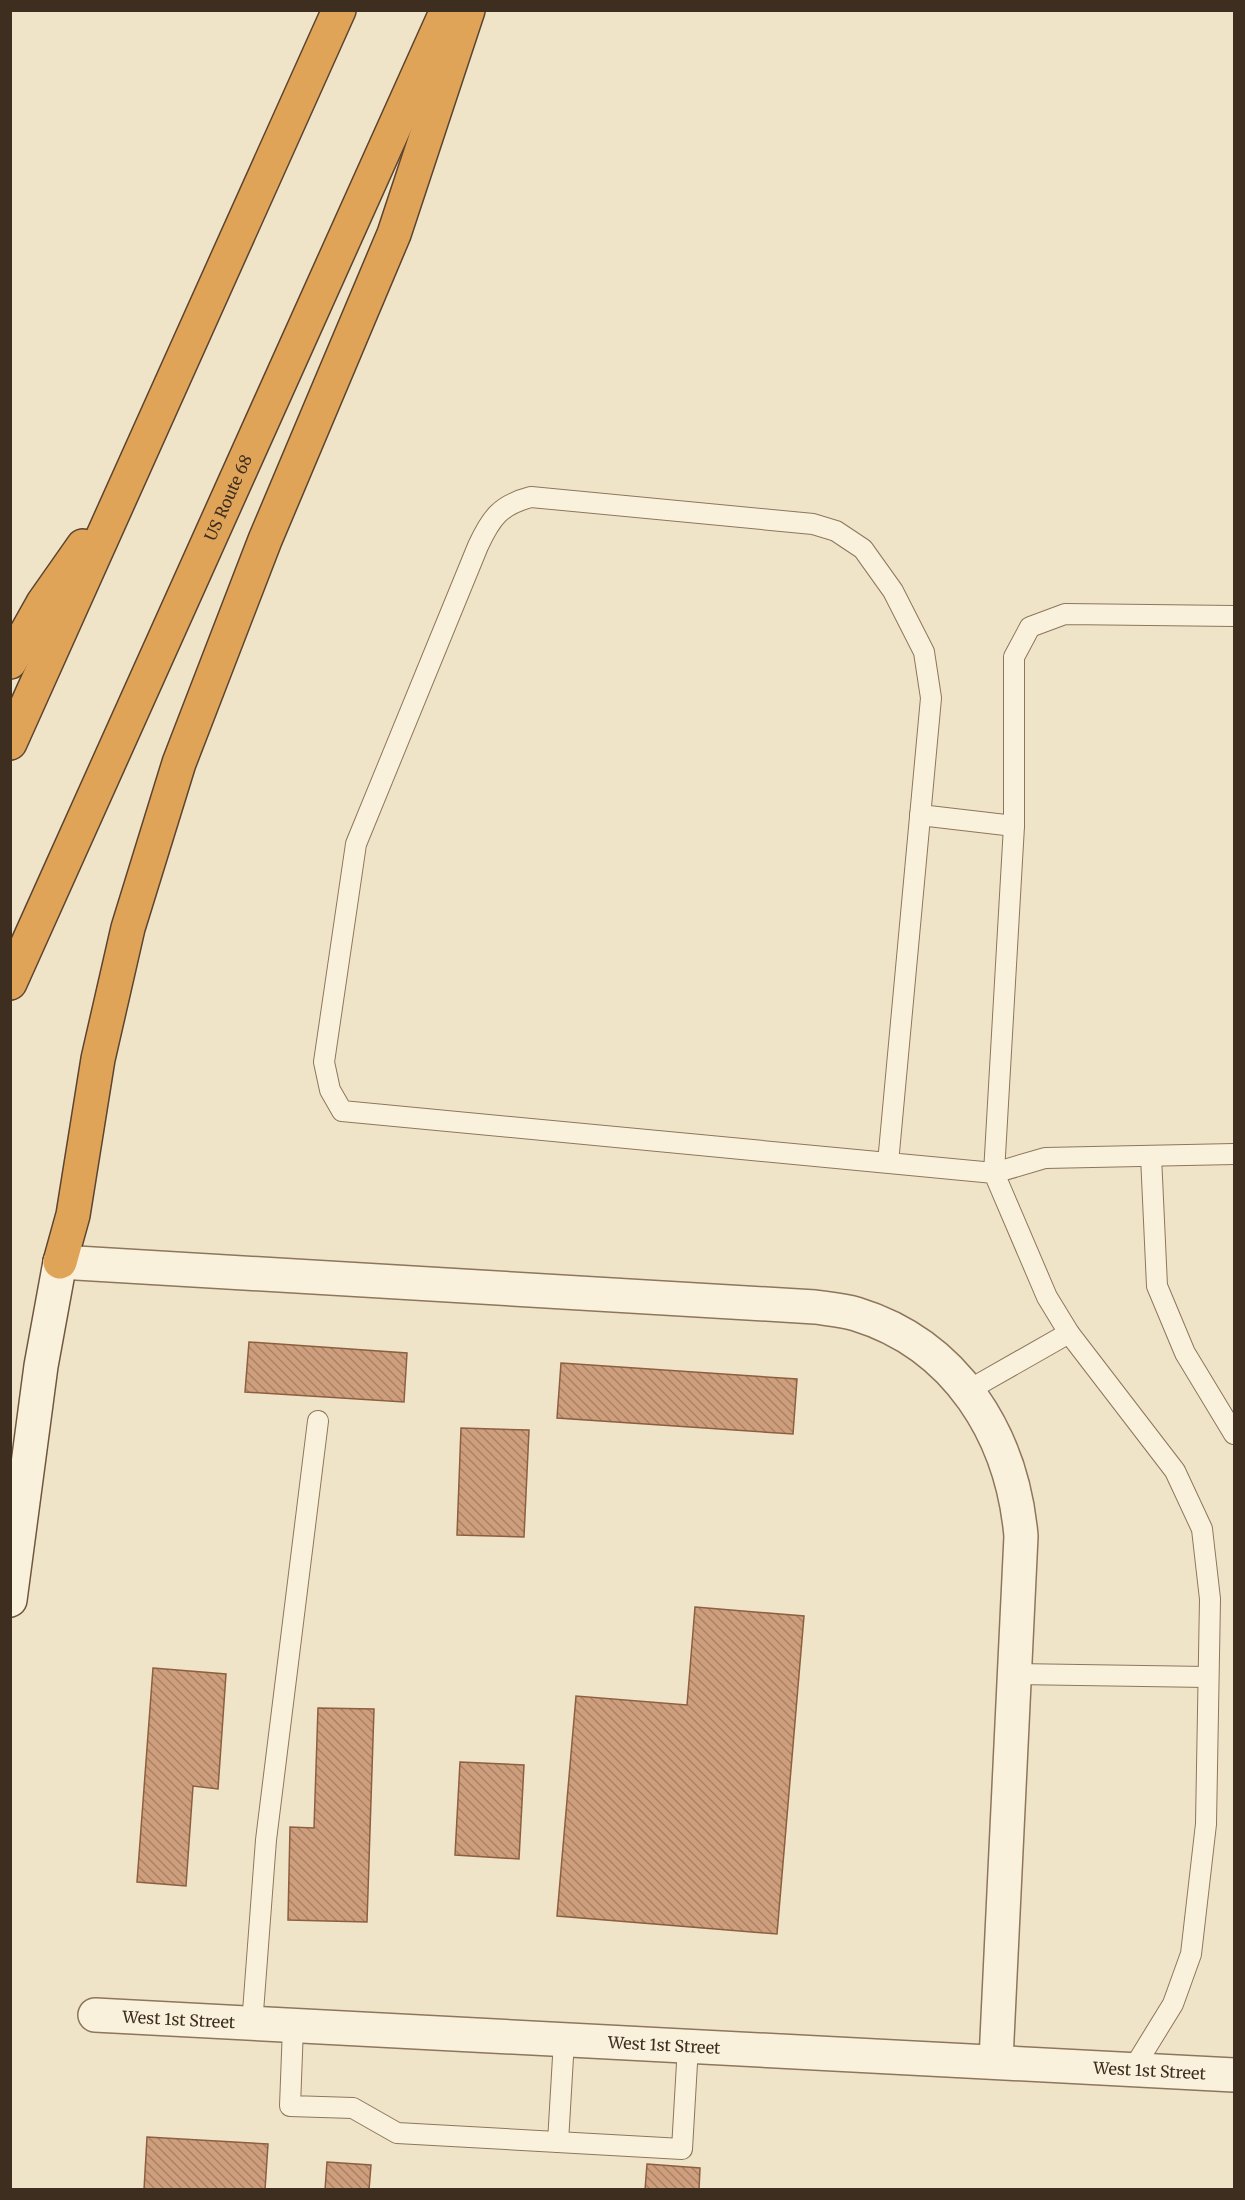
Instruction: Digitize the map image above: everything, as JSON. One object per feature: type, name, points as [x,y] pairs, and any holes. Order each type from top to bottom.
[{"type":"highway","points":[[10,743],[339,10]]},
{"type":"highway","name":"US Route 68","points":[[10,983],[447,10]]},
{"type":"highway","points":[[60,1262],[73,1215],[98,1059],[128,928],[179,763],[265,540],[394,234],[468,10]]},
{"type":"highway","points":[[10,662],[43,603],[127,483]]},
{"type":"street","points":[[10,1600],[40,1377],[60,1262],[815,1306],[855,1313],[894,1328],[926,1349],[967,1391],[984,1414],[1006,1461],[1017,1499],[1021,1536],[996,2060]]},
{"type":"street","name":"West 1st Street","points":[[95,2015],[252,2025],[996,2060],[1234,2075]]},
{"type":"lane","points":[[888,1163],[931,698],[924,652],[893,591],[863,549],[837,531],[813,524],[531,497],[513,502],[491,520],[478,546],[356,844],[324,1062],[330,1090],[342,1111],[888,1163],[994,1173],[1045,1158],[1234,1154]]},
{"type":"lane","points":[[1133,2069],[1173,2004],[1191,1954],[1206,1824],[1210,1599],[1202,1529],[1175,1471],[1069,1333],[1047,1297],[994,1173],[1014,825],[1014,657],[1030,627],[1065,614],[1234,616]]},
{"type":"lane","points":[[920,815],[1014,825]]},
{"type":"lane","points":[[1151,1156],[1158,1286],[1185,1353],[1234,1434]]},
{"type":"lane","points":[[967,1391],[1069,1333]]},
{"type":"lane","points":[[252,2025],[266,1840],[318,1421]]},
{"type":"lane","points":[[1014,1674],[1207,1677]]},
{"type":"lane","points":[[293,2027],[290,2106],[353,2108],[397,2133],[682,2149],[688,2046]]},
{"type":"lane","points":[[558,2142],[564,2040]]},
{"type":"building","points":[[249,1342],[407,1353],[404,1402],[245,1392]]},
{"type":"building","points":[[561,1363],[797,1379],[793,1434],[557,1418]]},
{"type":"building","points":[[461,1428],[529,1430],[524,1537],[457,1535]]},
{"type":"building","points":[[695,1607],[804,1616],[777,1934],[557,1916],[576,1696],[687,1705]]},
{"type":"building","points":[[153,1668],[226,1674],[218,1789],[193,1786],[186,1886],[137,1882]]},
{"type":"building","points":[[318,1708],[374,1709],[367,1922],[288,1920],[290,1827],[314,1828]]},
{"type":"building","points":[[460,1762],[524,1765],[519,1859],[455,1855]]},
{"type":"building","points":[[147,2137],[268,2144],[265,2190],[144,2190]]},
{"type":"building","points":[[327,2162],[371,2165],[369,2190],[325,2190]]},
{"type":"building","points":[[647,2164],[700,2168],[699,2190],[645,2190]]}]
